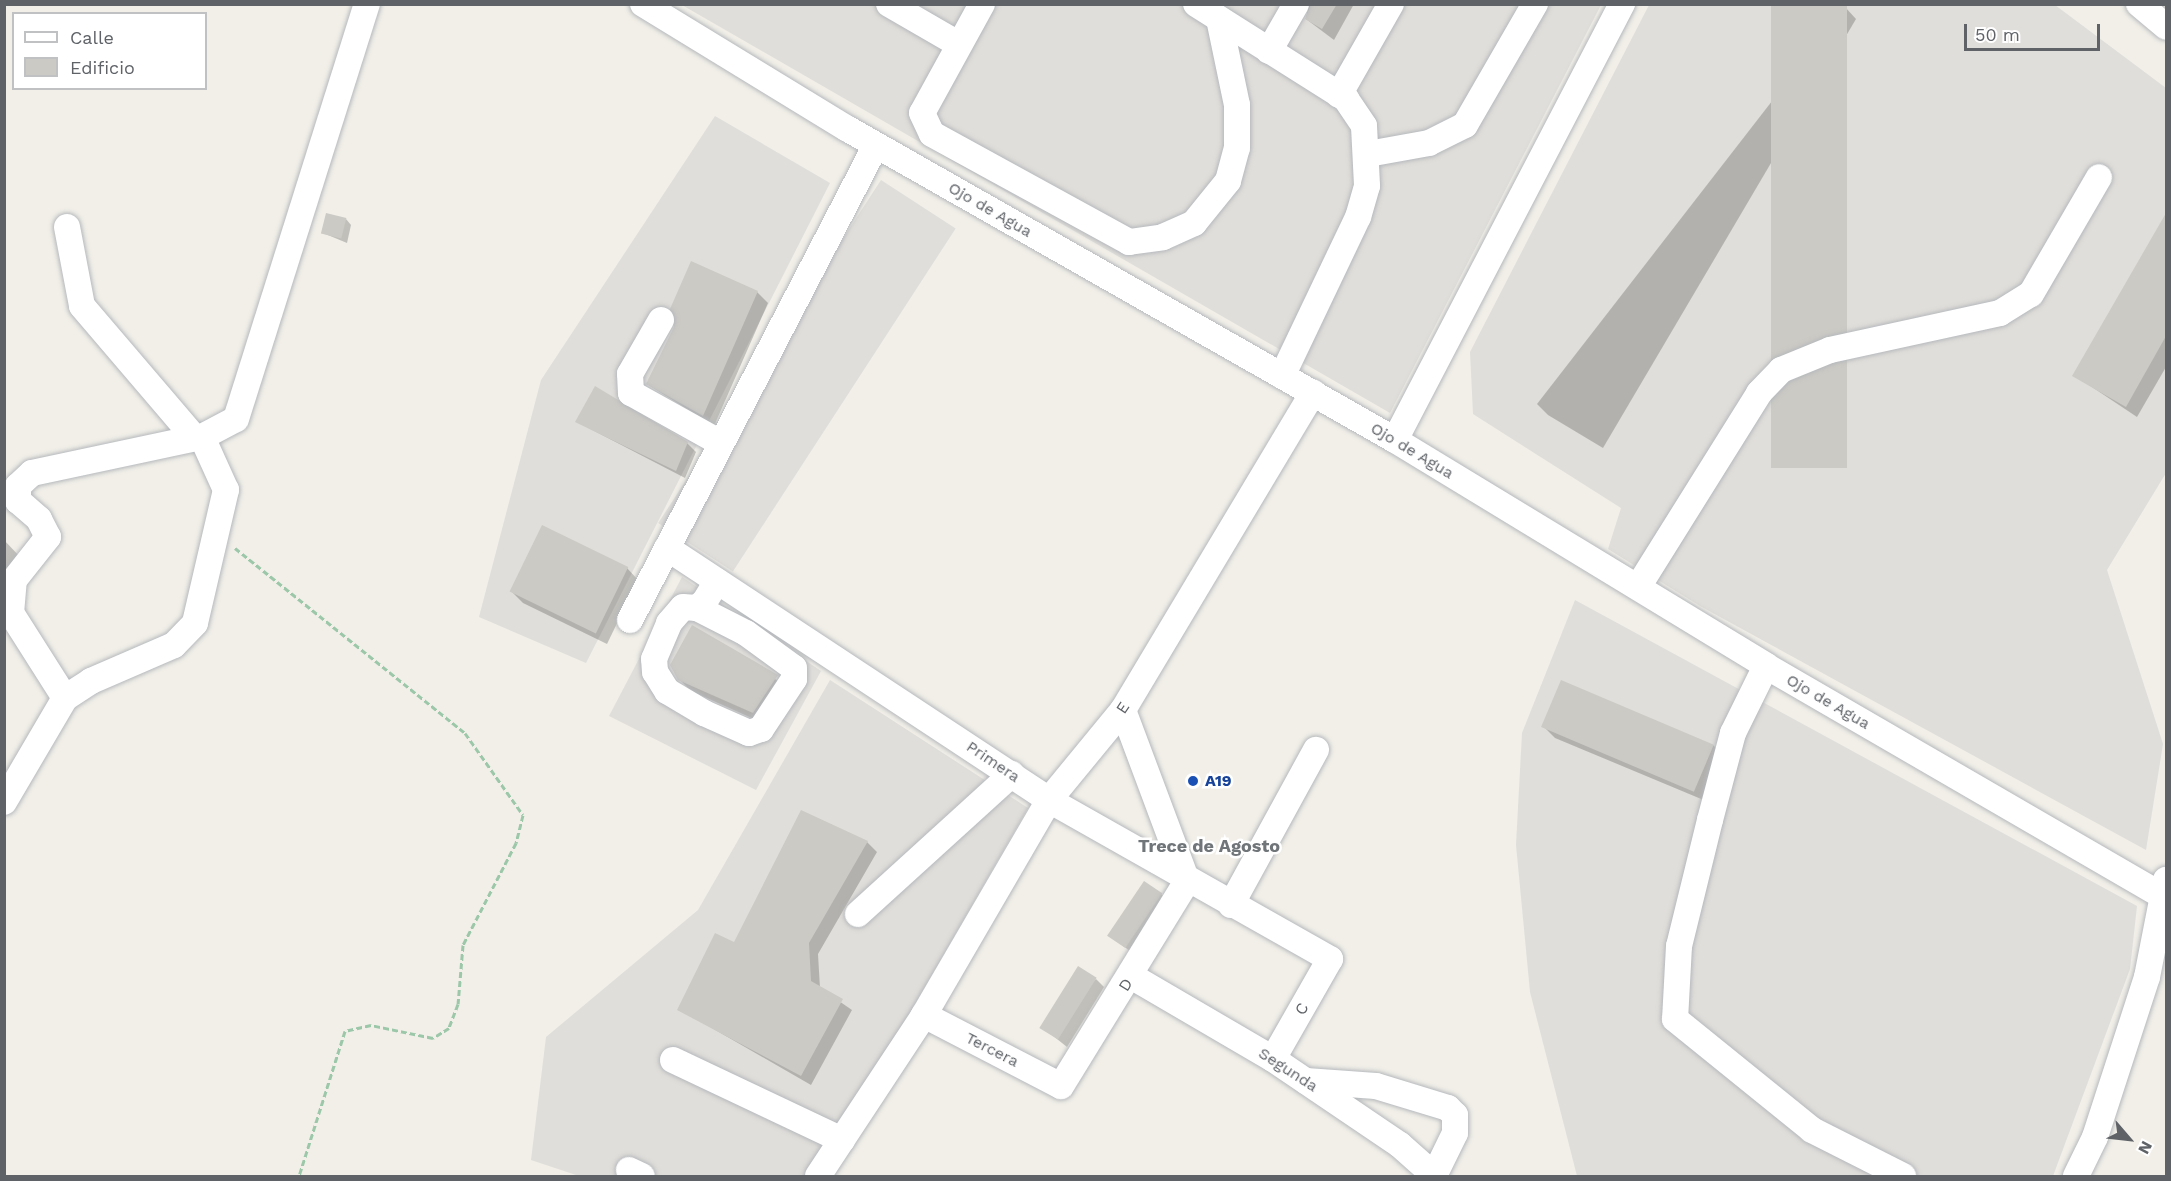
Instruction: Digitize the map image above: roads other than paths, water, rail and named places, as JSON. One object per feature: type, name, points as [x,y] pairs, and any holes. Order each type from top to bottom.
[{"type":"street","points":[[65,698],[20,629],[8,598],[14,580],[47,543],[47,530],[18,501],[18,486],[32,473],[198,436],[236,419],[243,408],[367,4]]},
{"type":"street","name":"Ojo de Agua","points":[[643,4],[876,145],[1395,440],[1766,666],[2165,888]]},
{"type":"street","points":[[889,4],[958,44]]},
{"type":"street","points":[[982,4],[922,113],[932,134],[1129,242],[1163,237],[1194,223],[1228,181],[1237,148],[1237,105],[1219,19]]},
{"type":"street","points":[[1196,4],[1339,94],[1364,126],[1368,154],[1358,217],[1282,376]]},
{"type":"street","points":[[1269,51],[1296,4]]},
{"type":"street","points":[[1339,94],[1391,4]]},
{"type":"street","points":[[1368,154],[1429,143],[1466,125],[1535,4]]},
{"type":"street","points":[[1395,440],[1622,4]]},
{"type":"street","points":[[2139,4],[2166,27]]},
{"type":"street","points":[[630,620],[876,145]]},
{"type":"street","points":[[1638,587],[1759,393],[1780,369],[1830,350],[2001,313],[2031,294],[2099,177]]},
{"type":"street","points":[[4,802],[65,698],[91,681],[174,645],[203,605],[219,536],[226,490],[198,436],[82,306],[67,227]]},
{"type":"street","points":[[661,320],[630,374],[631,393],[721,443]]},
{"type":"street","name":"E","points":[[818,1176],[924,1015],[1049,800],[1122,710],[1313,393]]},
{"type":"street","name":"Primera","points":[[667,548],[1049,800],[1187,881],[1330,959]]},
{"type":"street","points":[[697,608],[717,581]]},
{"type":"street","points":[[683,607],[697,608],[746,633],[794,668],[794,679],[761,729],[749,734],[704,712],[667,691],[655,672],[654,659],[669,623],[683,607]]},
{"type":"street","points":[[1766,666],[1730,744],[1679,946],[1675,1019],[1812,1130],[1903,1176]]},
{"type":"street","points":[[1122,710],[1187,881]]},
{"type":"street","points":[[1231,905],[1316,750]]},
{"type":"street","points":[[858,914],[1012,774]]},
{"type":"street","name":"D","points":[[1061,1086],[1131,976],[1187,881]]},
{"type":"street","points":[[2076,1176],[2095,1137],[2146,977],[2165,888]]},
{"type":"street","name":"C","points":[[1273,1059],[1330,959]]},
{"type":"street","name":"Segunda","points":[[1131,976],[1273,1059],[1400,1145],[1434,1176]]},
{"type":"street","name":"Tercera","points":[[924,1015],[1061,1086]]},
{"type":"street","points":[[673,1060],[842,1140]]},
{"type":"street","points":[[1306,1081],[1376,1086],[1448,1108],[1457,1124],[1434,1176]]},
{"type":"place","name":"A19","points":[[1193,781]]},
{"type":"district","name":"Trece de Agosto","points":[[1209,846]]}]
